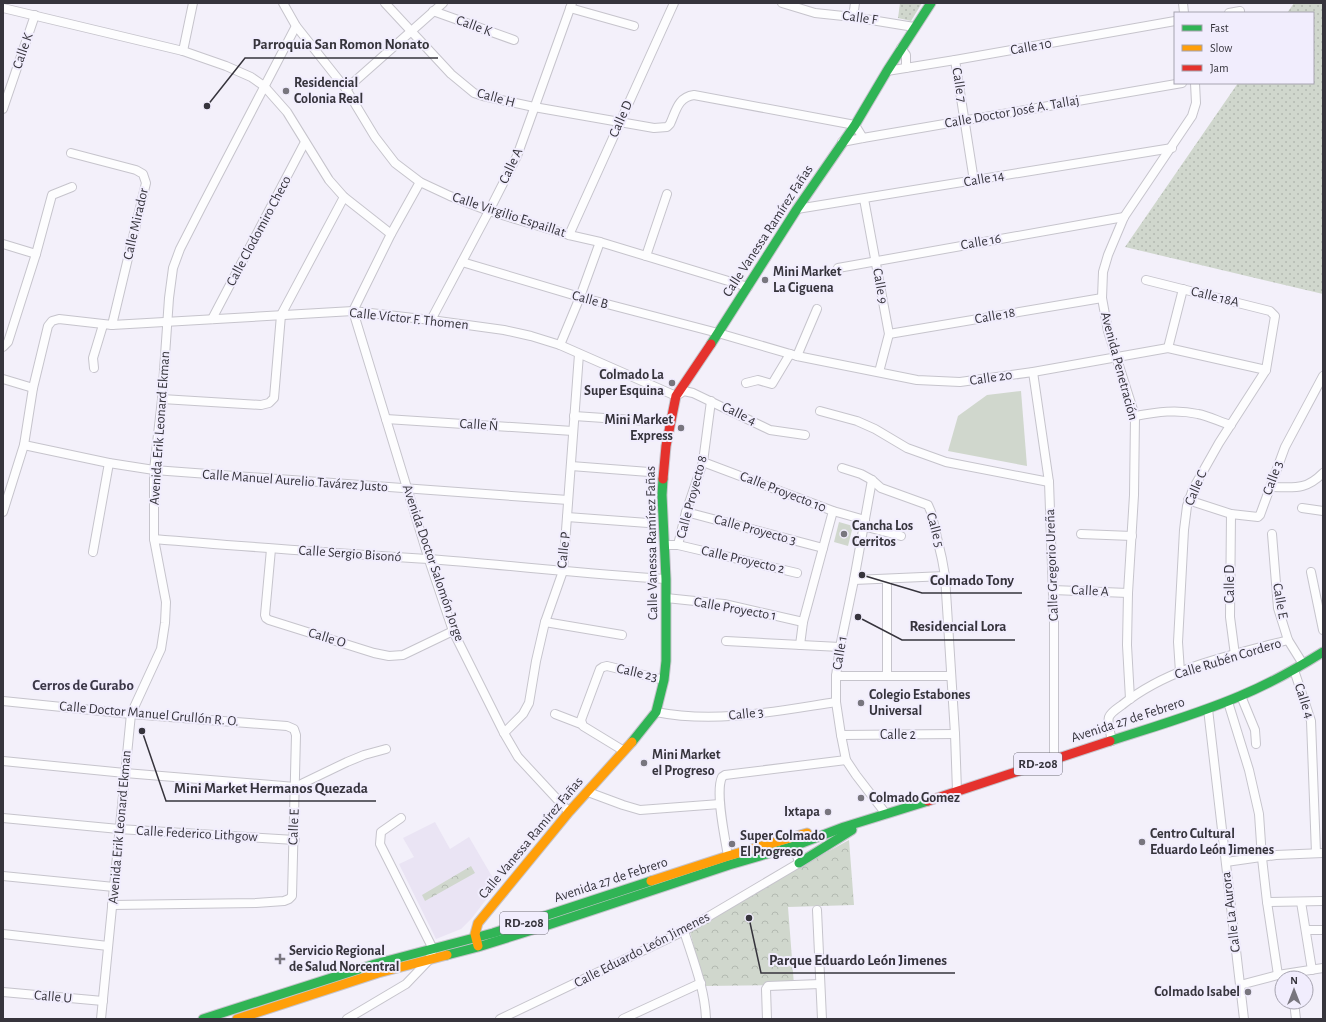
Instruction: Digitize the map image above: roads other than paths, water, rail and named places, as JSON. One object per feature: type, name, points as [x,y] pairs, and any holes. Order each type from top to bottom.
[{"type":"main road","name":"Calle Vanessa Ramírez Fañas","points":[[475,937],[478,923],[569,812],[624,751],[656,712],[664,680],[666,661],[666,579],[662,495],[666,446],[676,396],[748,287],[797,209],[855,125],[887,70],[931,3]]},
{"type":"main road","name":"Avenida 27 de Febrero","points":[[237,1019],[378,973],[478,947],[729,865],[793,841],[808,833],[844,827],[868,820],[1208,709],[1228,702],[1294,670],[1323,652]]},
{"type":"main road","points":[[799,863],[868,820]]},
{"type":"main road","name":"Avenida 27 de Febrero","points":[[203,1019],[375,964],[475,937],[728,856],[793,841]]},
{"type":"main road","points":[[475,937],[478,947]]},
{"type":"street","points":[[183,51],[193,3]]},
{"type":"street","name":"Calle Virgilio Espaillat","points":[[283,3],[296,26],[346,89],[376,137],[396,163],[420,182],[450,196],[489,211],[569,235],[600,242],[748,287]]},
{"type":"street","name":"Calle H","points":[[385,3],[451,74],[474,93],[483,96],[534,107],[654,128],[667,127],[682,100],[686,96],[694,96],[855,125]]},
{"type":"street","points":[[346,89],[443,3]]},
{"type":"street","name":"Calle D","points":[[569,235],[674,3]]},
{"type":"street","name":"Calle F","points":[[782,3],[814,13],[853,17],[914,27]]},
{"type":"street","points":[[853,17],[855,3]]},
{"type":"street","points":[[571,6],[634,26]]},
{"type":"street","name":"Calle A","points":[[431,320],[517,156],[571,6]]},
{"type":"street","points":[[3,8],[183,51],[226,66],[251,77],[264,86],[286,112],[329,180],[344,198],[391,234]]},
{"type":"street","name":"Calle K","points":[[433,11],[514,40]]},
{"type":"street","points":[[1234,12],[1240,11]]},
{"type":"street","name":"Calle K","points":[[3,108],[35,15]]},
{"type":"street","name":"Calle 10","points":[[887,70],[955,60],[1174,21]]},
{"type":"street","name":"Avenida Erik Leonard Ekman","points":[[101,1019],[130,714],[161,649],[165,622],[166,602],[154,539],[154,470],[162,399],[167,322],[173,268],[180,249],[296,26]]},
{"type":"street","points":[[901,48],[906,55],[906,68]]},
{"type":"street","name":"Calle 7","points":[[955,60],[974,181]]},
{"type":"street","name":"Calle Doctor José A. Tallaj","points":[[842,142],[1176,84]]},
{"type":"street","name":"Avenida Penetración","points":[[1130,698],[1127,645],[1128,593],[1134,495],[1135,416],[1108,331],[1102,298],[1103,272],[1108,255],[1124,217],[1172,148],[1195,110],[1195,84]]},
{"type":"street","points":[[855,125],[863,138]]},
{"type":"street","name":"Calle Clodomiro Checo","points":[[212,319],[305,142]]},
{"type":"street","name":"Calle 14","points":[[797,209],[1172,148]]},
{"type":"street","name":"Calle Mirador","points":[[71,152],[136,170],[143,174],[146,183],[112,325]]},
{"type":"street","points":[[353,311],[391,234],[420,182]]},
{"type":"street","points":[[3,347],[8,342],[36,254],[52,195],[72,187]]},
{"type":"street","points":[[646,256],[667,194]]},
{"type":"street","points":[[162,399],[261,405],[269,403],[274,398],[281,315],[344,198]]},
{"type":"street","name":"Calle 9","points":[[864,199],[889,334],[879,372]]},
{"type":"street","name":"Calle 16","points":[[838,268],[1124,217]]},
{"type":"street","points":[[560,345],[580,298],[600,242]]},
{"type":"street","points":[[3,244],[36,254]]},
{"type":"street","name":"Calle B","points":[[462,262],[580,298],[718,333]]},
{"type":"street","name":"Calle 18A","points":[[1146,280],[1270,311],[1275,316],[1274,322]]},
{"type":"street","points":[[1168,348],[1184,289]]},
{"type":"street","name":"Calle 18","points":[[889,334],[1102,298]]},
{"type":"street","points":[[746,383],[758,380],[772,384],[793,355],[817,308]]},
{"type":"street","name":"Calle Víctor F. Thomen","points":[[33,388],[48,326],[52,321],[59,319],[112,325],[353,311],[517,332],[560,345],[676,396]]},
{"type":"street","name":"Avenida Doctor Salomón Jorge","points":[[353,311],[429,560],[453,631],[504,733],[518,757],[569,812]]},
{"type":"street","name":"Calle C","points":[[1180,672],[1178,642],[1184,530],[1188,500],[1219,443],[1266,370],[1274,322]]},
{"type":"street","points":[[94,368],[93,358],[103,325]]},
{"type":"street","name":"Calle 20","points":[[718,333],[793,355],[917,380],[960,382],[1033,372],[1168,348],[1266,370]]},
{"type":"street","name":"Calle P","points":[[504,733],[523,714],[529,703],[536,661],[545,622],[563,571],[579,354]]},
{"type":"street","name":"Calle Gregorio Ureña","points":[[1033,372],[1049,482],[1053,590],[1054,759]]},
{"type":"street","name":"Calle 3","points":[[1188,500],[1232,514],[1258,517],[1285,447],[1323,376]]},
{"type":"street","points":[[3,379],[33,388],[24,445],[3,512]]},
{"type":"street","name":"Calle 4","points":[[676,396],[689,391],[770,430],[805,435]]},
{"type":"street","name":"Calle Proyecto 8","points":[[678,545],[686,512],[703,462],[711,401]]},
{"type":"street","points":[[820,411],[857,421],[907,448],[946,462],[1049,482]]},
{"type":"street","points":[[1135,416],[1158,412],[1188,412],[1200,414],[1231,425]]},
{"type":"street","points":[[574,416],[649,421]]},
{"type":"street","name":"Calle Ñ","points":[[386,419],[573,431]]},
{"type":"street","name":"Calle Manuel Aurelio Tavárez Justo","points":[[24,445],[109,463],[154,470],[568,500]]},
{"type":"street","name":"Calle Proyecto 10","points":[[703,462],[901,536]]},
{"type":"street","points":[[93,552],[109,463]]},
{"type":"street","points":[[571,466],[649,472]]},
{"type":"street","name":"Calle 5","points":[[842,468],[861,474],[872,480],[881,488],[928,505],[931,512],[945,576],[957,791]]},
{"type":"street","points":[[1270,487],[1303,486],[1312,483],[1323,473]]},
{"type":"street","name":"Calle 1","points":[[872,480],[840,647],[836,676],[836,702],[846,760],[856,776],[886,814]]},
{"type":"street","points":[[1302,508],[1323,511]]},
{"type":"street","points":[[800,645],[803,622],[833,511]]},
{"type":"street","name":"Calle Proyecto 3","points":[[686,512],[823,548]]},
{"type":"street","name":"Calle D","points":[[1232,514],[1230,617],[1234,654]]},
{"type":"street","points":[[567,517],[648,523]]},
{"type":"street","points":[[1081,534],[1132,536]]},
{"type":"street","name":"Calle E","points":[[1272,534],[1278,608],[1288,640],[1304,664]]},
{"type":"street","name":"Calle Sergio Bisonó","points":[[154,539],[666,579]]},
{"type":"street","name":"Calle Proyecto 2","points":[[664,545],[678,545],[797,573]]},
{"type":"street","name":"Calle O","points":[[271,549],[265,615],[266,618],[270,620],[374,653],[389,656],[403,655],[453,631]]},
{"type":"street","points":[[1311,572],[1323,630]]},
{"type":"street","points":[[854,580],[945,576]]},
{"type":"street","points":[[887,579],[887,676]]},
{"type":"street","name":"Calle A","points":[[1053,590],[1128,593]]},
{"type":"street","name":"Calle Proyecto 1","points":[[666,598],[724,604],[803,622]]},
{"type":"street","points":[[545,622],[622,634]]},
{"type":"street","name":"Calle Rubén Cordero","points":[[1112,741],[1109,718],[1130,698],[1152,685],[1198,665],[1288,640]]},
{"type":"street","points":[[726,641],[840,647]]},
{"type":"street","name":"Calle 23","points":[[581,724],[581,720],[600,669],[603,666],[664,680]]},
{"type":"street","name":"Calle 4","points":[[1294,670],[1311,721],[1320,853]]},
{"type":"street","points":[[836,676],[951,676]]},
{"type":"street","points":[[1241,696],[1255,730],[1256,744]]},
{"type":"street","name":"Calle Doctor Manuel Grullón R. O.","points":[[3,701],[130,714],[287,726],[294,729]]},
{"type":"street","name":"Calle 3","points":[[656,712],[676,716],[736,716],[836,702]]},
{"type":"street","points":[[1228,702],[1249,770],[1258,807],[1267,902],[1277,970]]},
{"type":"street","name":"Calle La Aurora","points":[[1208,709],[1244,1019]]},
{"type":"street","points":[[555,714],[581,724],[624,751]]},
{"type":"street","name":"Calle E","points":[[112,905],[256,903],[289,900],[292,896],[295,840],[296,735],[294,729]]},
{"type":"street","name":"Calle 2","points":[[841,735],[955,734]]},
{"type":"street","points":[[3,761],[296,787],[347,762],[386,749]]},
{"type":"street","points":[[728,856],[720,804],[720,780],[725,775],[846,760]]},
{"type":"street","points":[[588,792],[623,806],[640,810],[720,804]]},
{"type":"street","name":"Calle Federico Lithgow","points":[[3,818],[119,829],[295,840]]},
{"type":"street","points":[[347,1019],[406,984],[430,960],[433,949],[380,844],[381,832],[402,818]]},
{"type":"street","points":[[793,841],[799,863]]},
{"type":"street","points":[[1226,862],[1276,856],[1320,853]]},
{"type":"street","name":"Calle Eduardo León Jimenes","points":[[500,1019],[684,932],[799,863]]},
{"type":"street","points":[[3,876],[114,887]]},
{"type":"street","points":[[1267,902],[1323,901]]},
{"type":"street","points":[[1301,902],[1312,970],[1323,968]]},
{"type":"street","points":[[817,910],[822,1019]]},
{"type":"street","points":[[1306,930],[1323,930]]},
{"type":"street","points":[[684,932],[701,983],[706,1009],[706,1019]]},
{"type":"street","points":[[3,934],[108,946]]},
{"type":"street","points":[[1240,985],[1274,976]]},
{"type":"street","points":[[622,1019],[701,983]]},
{"type":"street","points":[[766,1019],[767,987],[820,984]]},
{"type":"street","name":"Calle U","points":[[3,992],[103,1001]]},
{"type":"place","name":"Residencial Colonia Real","points":[[286,91]]},
{"type":"place","name":"Parroquia San Romon Nonato","points":[[207,106]]},
{"type":"place","name":"Mini Market La Ciguena","points":[[765,280]]},
{"type":"place","name":"Colmado La Super Esquina","points":[[672,383]]},
{"type":"place","name":"Mini Market Express","points":[[681,428]]},
{"type":"place","name":"Cancha Los Cerritos","points":[[844,534]]},
{"type":"place","name":"Colmado Tony","points":[[862,575]]},
{"type":"place","name":"Residencial Lora","points":[[858,617]]},
{"type":"place","name":"Colegio Estabones Universal","points":[[861,703]]},
{"type":"place","name":"Mini Market Hermanos Quezada","points":[[142,731]]},
{"type":"place","name":"Mini Market el Progreso","points":[[644,763]]},
{"type":"place","name":"Colmado Gomez","points":[[861,798]]},
{"type":"place","name":"Ixtapa","points":[[828,812]]},
{"type":"place","name":"Centro Cultural Eduardo León Jimenes","points":[[1142,842]]},
{"type":"place","name":"Super Colmado El Progreso","points":[[732,844]]},
{"type":"place","name":"Parque Eduardo León Jimenes","points":[[749,918]]},
{"type":"place","name":"Servicio Regional de Salud Norcentral","points":[[280,959]]},
{"type":"place","name":"Colmado Isabel","points":[[1248,992]]},
{"type":"district","name":"Cerros de Gurabo","points":[[83,685]]}]
